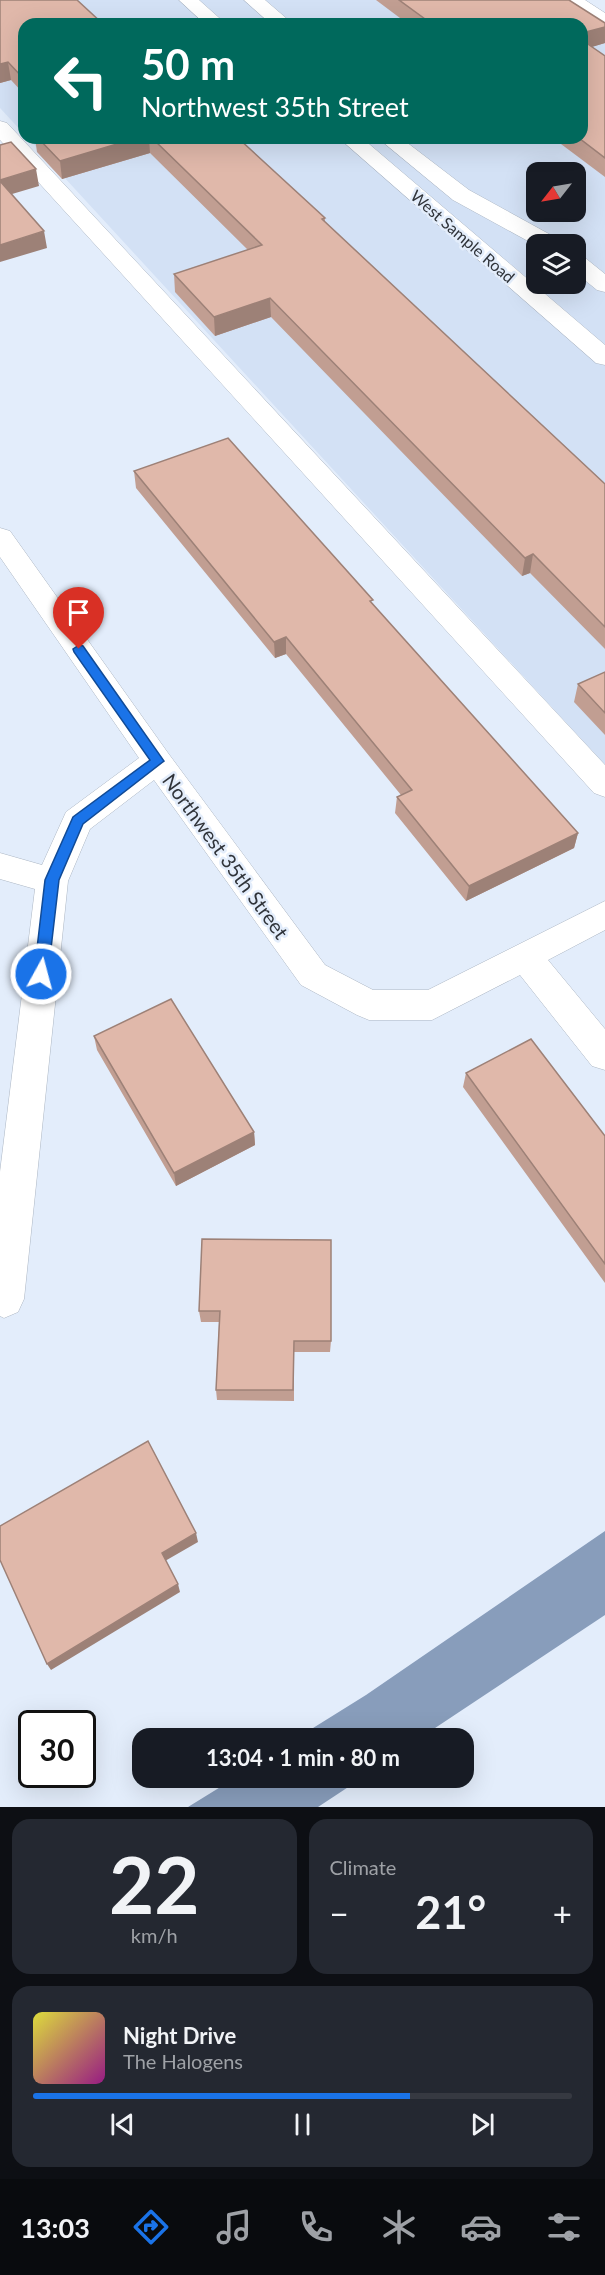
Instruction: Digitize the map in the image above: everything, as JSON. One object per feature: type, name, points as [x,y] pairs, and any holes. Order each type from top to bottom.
[{"type":"street","points":[[188,0],[209,18]]},
{"type":"street","points":[[253,0],[276,18]]},
{"type":"street","points":[[573,0],[605,22]]},
{"type":"street","points":[[0,127],[605,785]]},
{"type":"street","name":"West Sample Road","points":[[356,144],[605,358]]},
{"type":"street","points":[[396,144],[461,195],[534,234]]},
{"type":"street","points":[[458,166],[541,234]]},
{"type":"street","points":[[586,270],[605,285]]},
{"type":"street","name":"Northwest 35th Street","points":[[0,537],[157,761],[313,975],[369,1005],[432,1005],[525,956]]},
{"type":"street","points":[[4,1299],[52,880],[77,821],[157,761]]},
{"type":"street","points":[[0,866],[52,880]]},
{"type":"street","points":[[605,914],[525,956],[605,1055]]},
{"type":"shaded area","points":[[0,0],[551,0],[578,18],[18,18],[18,128],[0,108]]},
{"type":"shaded area","points":[[588,25],[605,36],[605,765],[34,144],[588,144]]},
{"type":"shaded area","points":[[605,1531],[605,1615],[435,1728],[313,1728],[366,1695]]},
{"type":"shaded area","points":[[219,1788],[347,1788],[318,1807],[188,1807]]},
{"type":"building","points":[[0,0],[77,0],[96,18],[18,18],[18,73],[8,62],[0,64]]},
{"type":"building","points":[[399,0],[569,0],[605,23],[605,27],[588,31],[588,18],[424,18]]},
{"type":"building","points":[[588,44],[605,56],[605,158],[587,144]]},
{"type":"building","points":[[11,142],[36,169],[0,180],[0,145]]},
{"type":"building","points":[[44,144],[117,144],[60,161]]},
{"type":"building","points":[[158,144],[245,144],[605,484],[605,627],[533,554],[525,558],[270,298],[214,317],[174,274],[262,245]]},
{"type":"building","points":[[0,181],[44,231],[0,245]]},
{"type":"building","points":[[228,438],[373,600],[370,601],[578,833],[469,886],[397,797],[412,790],[286,637],[274,642],[134,471]]},
{"type":"building","points":[[605,672],[605,713],[578,684]]},
{"type":"building","points":[[171,999],[254,1132],[174,1173],[94,1036]]},
{"type":"building","points":[[531,1039],[605,1136],[605,1264],[466,1073]]},
{"type":"building","points":[[202,1239],[331,1240],[331,1341],[294,1341],[293,1390],[216,1390],[220,1311],[199,1311]]},
{"type":"building","points":[[148,1441],[196,1533],[162,1553],[178,1584],[47,1664],[0,1560],[0,1526]]},
{"type":"route","points":[[41,974],[52,880],[77,821],[157,761],[79,649]]}]
